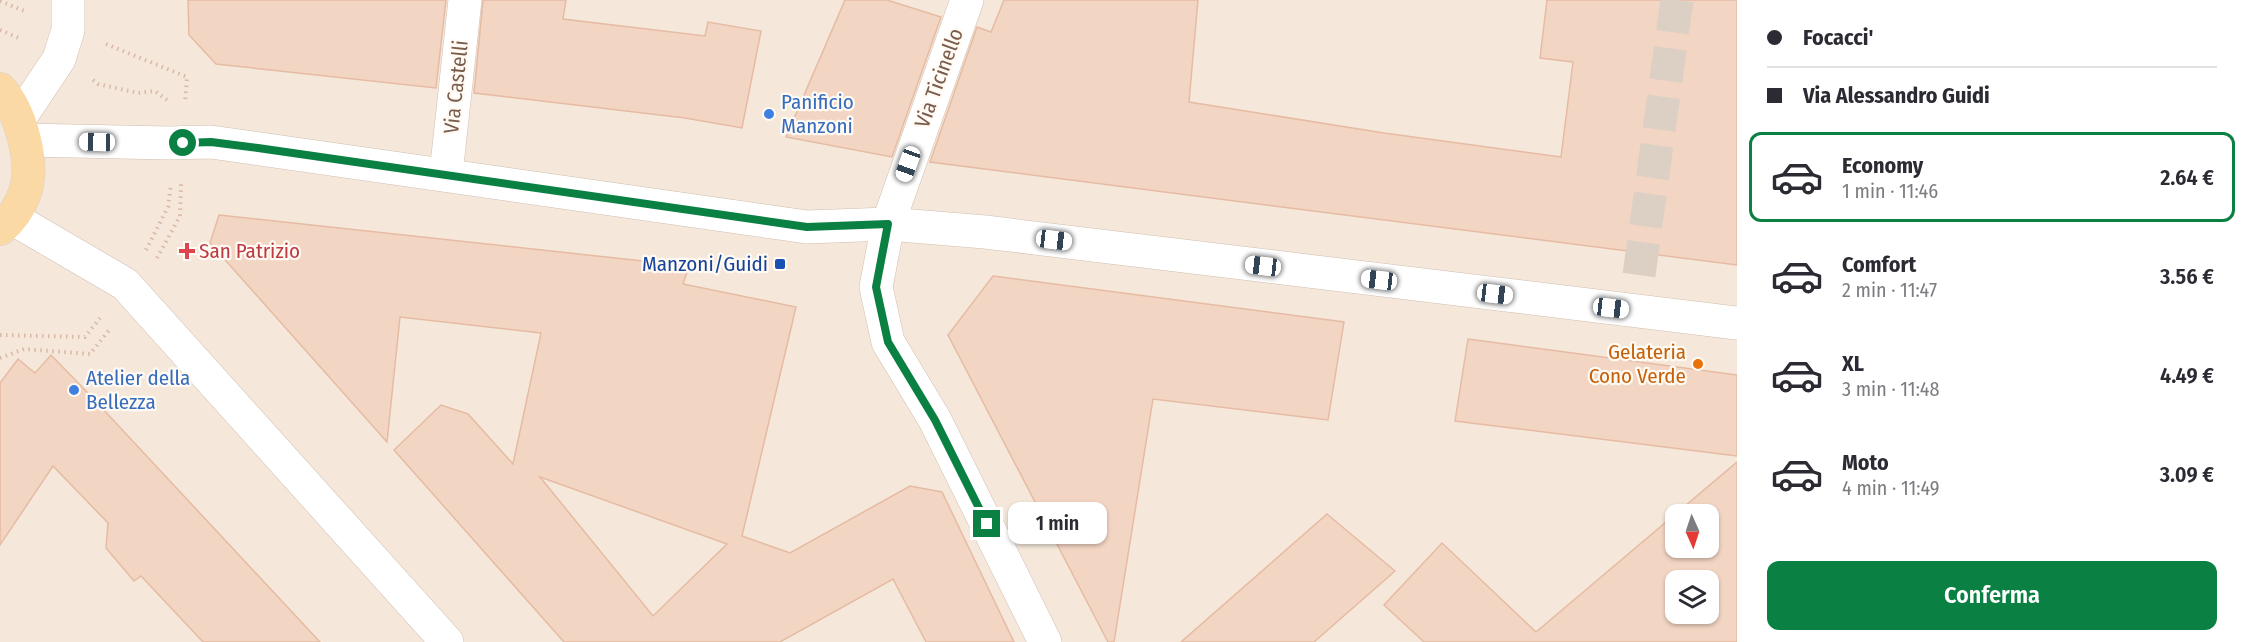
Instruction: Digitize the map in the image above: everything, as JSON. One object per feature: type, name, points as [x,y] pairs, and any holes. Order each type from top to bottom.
[{"type":"main road","points":[[0,89],[22,130],[28,167],[25,194],[6,224]]},
{"type":"street","points":[[68,0],[68,30],[59,59],[22,130],[168,143],[211,142],[807,227],[888,224],[985,232],[1737,323]]},
{"type":"street","name":"Via Castelli","points":[[446,174],[465,0]]},
{"type":"street","name":"Via Ticinello","points":[[967,0],[888,224],[876,287],[888,342],[935,420],[1045,642]]},
{"type":"street","points":[[6,224],[125,284],[447,642]]},
{"type":"path","points":[[0,335],[86,337],[125,284],[155,236],[168,207],[172,180],[167,99],[155,91],[138,93],[98,84]]},
{"type":"shaded area","points":[[0,0],[1737,0],[1737,642],[0,642]]},
{"type":"building","points":[[188,0],[446,0],[436,88],[216,64],[189,35]]},
{"type":"building","points":[[483,0],[566,0],[563,19],[705,36],[708,22],[761,31],[742,128],[685,118],[474,93]]},
{"type":"building","points":[[845,0],[887,0],[941,17],[892,157],[786,137]]},
{"type":"building","points":[[1004,0],[1198,0],[1189,102],[1384,133],[1561,157],[1573,62],[1540,58],[1547,0],[1737,0],[1737,265],[930,162],[977,27],[991,32]]},
{"type":"building","points":[[219,215],[689,266],[683,284],[796,307],[742,536],[790,553],[910,486],[942,492],[1014,642],[926,642],[893,579],[780,642],[564,642],[394,450],[441,405],[468,414],[513,464],[541,333],[400,317],[387,442],[210,243]],"holes":[[[540,477],[727,544],[653,616]]]},
{"type":"building","points":[[993,276],[1344,322],[1328,420],[1153,399],[1114,642],[1108,642],[948,335]]},
{"type":"building","points":[[1468,339],[1737,375],[1737,456],[1455,421]]},
{"type":"building","points":[[51,355],[320,642],[203,642],[141,576],[134,581],[106,548],[108,523],[53,466],[0,545],[0,383],[18,359],[35,373]]},
{"type":"building","points":[[1737,462],[1737,642],[1424,642],[1384,605],[1442,543],[1536,632],[1665,523],[1665,558],[1719,558],[1719,504],[1687,504]]},
{"type":"building","points":[[1327,514],[1395,571],[1314,642],[1181,642]]},
{"type":"tunnel","points":[[1639,275],[1677,0]]},
{"type":"place","name":"Panificio Manzoni","points":[[769,114]]},
{"type":"place","name":"San Patrizio","points":[[187,251]]},
{"type":"place","name":"Manzoni/Guidi","points":[[780,264]]},
{"type":"place","name":"Gelateria Cono Verde","points":[[1698,364]]},
{"type":"place","name":"Atelier della Bellezza","points":[[74,390]]},
{"type":"route","points":[[183,143],[211,142],[258,148],[807,227],[888,224],[876,287],[888,342],[935,420],[987,524]]}]
